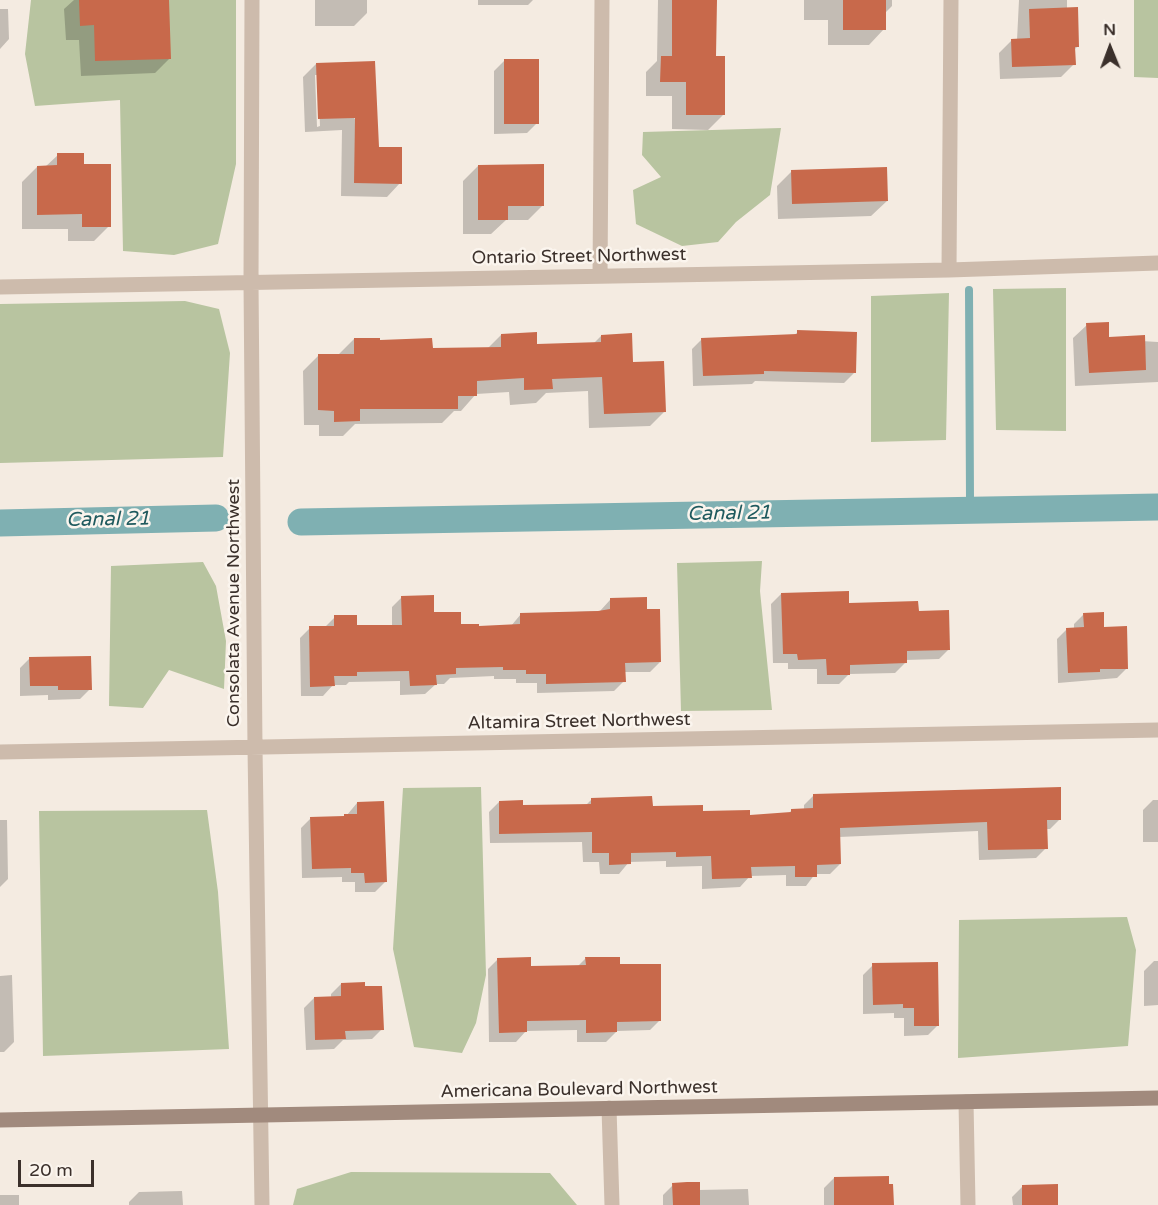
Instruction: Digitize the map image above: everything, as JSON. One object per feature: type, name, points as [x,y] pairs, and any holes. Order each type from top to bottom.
[{"type":"street","name":"Consolata Avenue Northwest","points":[[252,0],[251,282],[262,1205]]},
{"type":"street","points":[[600,276],[602,0]]},
{"type":"street","points":[[949,270],[951,0]]},
{"type":"street","name":"Ontario Street Northwest","points":[[0,287],[949,270],[1158,263]]},
{"type":"street","name":"Altamira Street Northwest","points":[[0,752],[1158,730]]},
{"type":"street","name":"Americana Boulevard Northwest","points":[[0,1120],[1158,1098]]},
{"type":"street","points":[[966,1102],[968,1205]]},
{"type":"street","points":[[609,1108],[612,1205]]},
{"type":"green space","points":[[31,0],[236,0],[236,164],[218,244],[174,255],[123,251],[120,100],[35,106],[25,54]]},
{"type":"green space","points":[[1134,0],[1158,0],[1158,78],[1134,77]]},
{"type":"green space","points":[[781,128],[770,195],[736,222],[718,242],[682,246],[636,224],[633,190],[661,177],[642,155],[643,132]]},
{"type":"green space","points":[[1066,288],[1066,431],[996,430],[993,289]]},
{"type":"green space","points":[[949,293],[946,440],[871,442],[871,296]]},
{"type":"green space","points":[[185,301],[219,309],[230,353],[223,457],[0,463],[0,304]]},
{"type":"green space","points":[[762,561],[760,591],[772,710],[681,711],[677,563]]},
{"type":"green space","points":[[203,562],[216,586],[226,641],[224,689],[169,670],[143,708],[109,706],[111,566]]},
{"type":"green space","points":[[481,787],[486,975],[476,1023],[462,1053],[414,1047],[393,949],[403,788]]},
{"type":"green space","points":[[207,810],[218,892],[229,1049],[43,1056],[39,811]]},
{"type":"green space","points":[[1127,917],[1136,950],[1128,1046],[958,1058],[959,920]]},
{"type":"green space","points":[[351,1172],[550,1173],[577,1205],[293,1205],[297,1189]]},
{"type":"building","points":[[79,0],[169,0],[171,59],[95,61],[94,25],[80,26]]},
{"type":"building","points":[[672,0],[717,0],[716,56],[725,56],[725,115],[686,115],[686,82],[660,82],[661,56],[672,56]]},
{"type":"building","points":[[843,0],[886,0],[886,30],[843,30]]},
{"type":"building","points":[[1078,7],[1079,47],[1075,47],[1076,65],[1012,67],[1011,39],[1030,38],[1029,9]]},
{"type":"building","points":[[504,59],[539,59],[539,124],[504,124]]},
{"type":"building","points":[[375,61],[379,147],[402,147],[402,184],[354,183],[355,118],[318,119],[316,63]]},
{"type":"building","points":[[57,153],[84,153],[84,164],[111,164],[111,227],[82,227],[82,214],[37,215],[37,166],[57,165]]},
{"type":"building","points":[[544,164],[544,206],[508,206],[508,220],[478,220],[478,165]]},
{"type":"building","points":[[887,167],[888,201],[792,204],[791,170]]},
{"type":"building","points":[[1109,322],[1109,337],[1145,335],[1146,370],[1089,373],[1086,323]]},
{"type":"building","points":[[797,330],[857,332],[856,373],[764,371],[764,374],[703,376],[701,338],[797,334]]},
{"type":"building","points":[[537,332],[537,344],[601,342],[601,335],[632,333],[633,362],[664,361],[666,412],[604,414],[602,377],[552,379],[553,389],[524,390],[524,378],[477,381],[477,396],[458,396],[458,409],[360,409],[360,421],[334,422],[334,411],[318,410],[318,354],[354,354],[354,338],[380,338],[380,340],[432,338],[433,348],[501,347],[501,334]]},
{"type":"building","points":[[849,591],[849,603],[918,601],[919,611],[949,610],[950,650],[907,651],[907,663],[850,665],[850,675],[827,675],[826,659],[798,660],[797,654],[783,654],[781,593]]},
{"type":"building","points":[[434,595],[434,612],[461,612],[461,624],[479,624],[479,626],[520,624],[520,613],[598,611],[610,609],[610,598],[647,597],[647,609],[660,609],[661,662],[625,663],[626,682],[546,684],[546,674],[526,674],[526,670],[503,670],[503,667],[456,668],[456,674],[436,675],[437,685],[410,686],[409,671],[357,672],[357,676],[334,676],[335,686],[310,687],[309,626],[334,626],[334,615],[357,615],[357,625],[402,625],[401,596]]},
{"type":"building","points":[[1104,612],[1104,627],[1127,626],[1128,669],[1100,669],[1100,672],[1068,673],[1066,628],[1084,627],[1083,613]]},
{"type":"building","points":[[91,656],[92,690],[58,690],[58,686],[30,686],[29,657]]},
{"type":"building","points":[[1061,787],[1061,820],[1047,820],[1048,849],[988,850],[987,822],[840,828],[841,864],[817,865],[817,877],[795,877],[795,866],[751,867],[752,878],[712,879],[711,856],[676,857],[676,852],[631,853],[631,864],[609,865],[609,853],[592,853],[592,832],[499,834],[499,801],[523,800],[523,805],[591,804],[591,798],[652,796],[653,806],[703,805],[703,811],[750,810],[750,815],[813,808],[813,794]]},
{"type":"building","points":[[384,801],[387,882],[365,883],[364,873],[351,873],[351,868],[312,869],[310,817],[357,814],[357,802]]},
{"type":"building","points":[[531,957],[531,966],[586,965],[585,957],[620,957],[620,964],[661,964],[661,1021],[617,1022],[617,1032],[586,1033],[586,1020],[527,1021],[527,1032],[499,1033],[497,958]]},
{"type":"building","points":[[938,962],[939,1026],[914,1026],[914,1008],[903,1008],[903,1004],[873,1005],[872,963]]},
{"type":"building","points":[[365,982],[365,986],[382,986],[384,1030],[345,1031],[346,1039],[315,1040],[314,997],[341,996],[341,983]]},
{"type":"building","points":[[889,1176],[889,1184],[893,1184],[894,1205],[834,1205],[834,1177]]},
{"type":"building","points":[[700,1182],[700,1205],[673,1205],[672,1183]]},
{"type":"building","points":[[1058,1184],[1058,1205],[1022,1205],[1022,1185]]},
{"type":"waterway","points":[[966,510],[970,500],[969,290]]},
{"type":"waterway","name":"Canal 21","points":[[301,522],[1158,507]]},
{"type":"waterway","name":"Canal 21","points":[[0,523],[216,518]]}]
